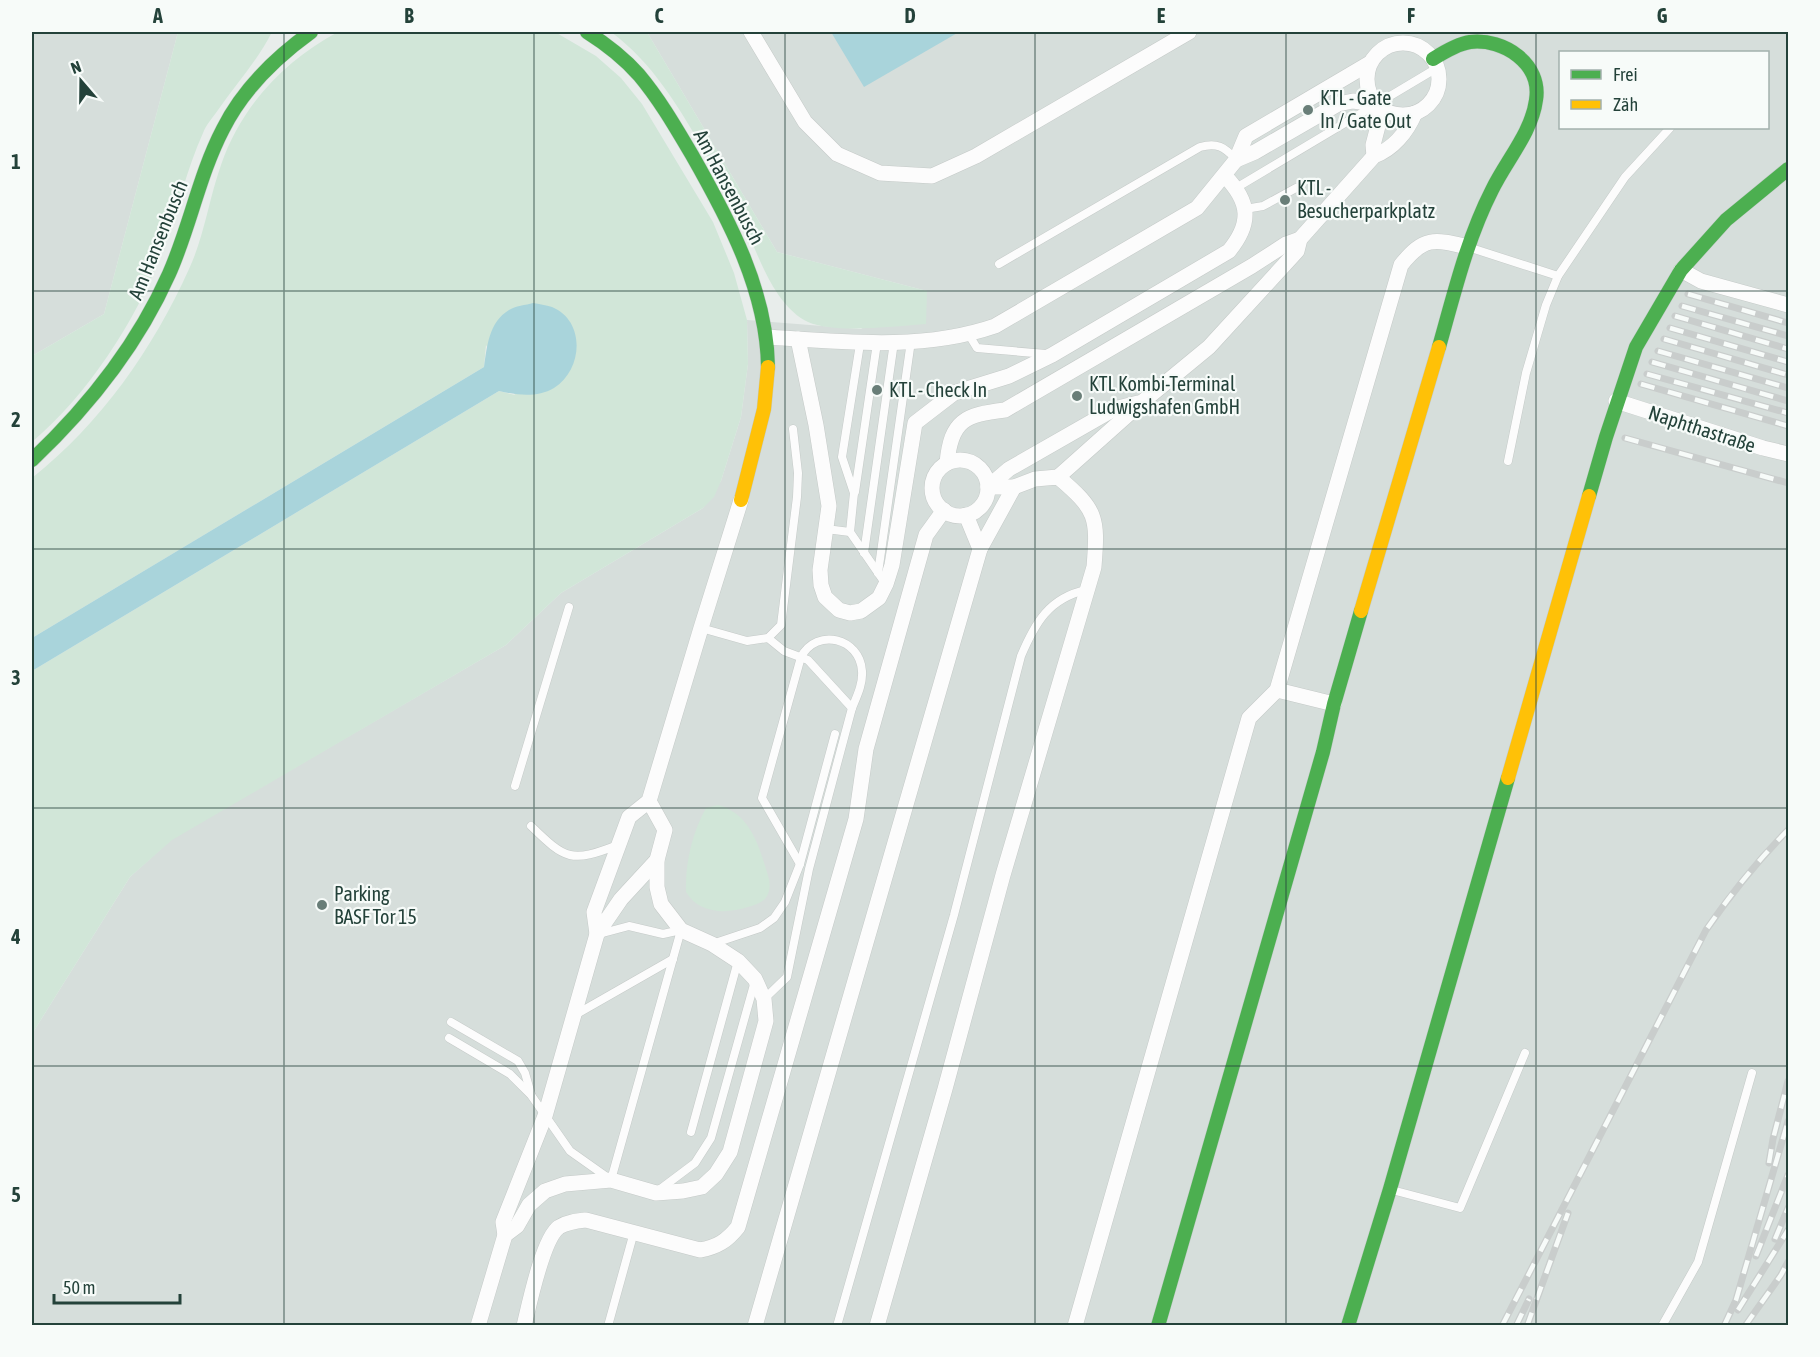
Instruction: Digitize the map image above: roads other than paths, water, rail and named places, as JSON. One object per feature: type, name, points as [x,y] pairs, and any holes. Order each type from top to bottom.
[{"type":"street","name":"Am Hansenbusch","points":[[32,460],[63,431],[100,389],[149,314],[174,264],[216,144],[233,110],[258,77],[274,61],[311,32]]},
{"type":"street","name":"Am Hansenbusch","points":[[587,32],[620,55],[659,101],[718,199],[747,261],[767,337],[769,377],[741,500]]},
{"type":"street","points":[[751,32],[805,122],[837,154],[880,173],[932,176],[976,156],[1189,32]]},
{"type":"street","points":[[1158,1326],[1323,752],[1334,704],[1468,247],[1491,191],[1531,120],[1537,93],[1530,69],[1516,52],[1490,42],[1470,42],[1443,52],[1435,63]]},
{"type":"street","points":[[767,337],[860,344],[969,334],[995,326],[1197,208],[1236,160],[1246,136],[1370,63],[1383,49],[1401,43],[1419,47],[1435,63],[1438,86],[1436,95],[1430,103],[1415,114],[1410,127],[1387,152],[1374,156],[1300,239],[1297,251],[1209,347],[1141,403],[1058,477],[1035,479],[1014,487],[988,487]]},
{"type":"street","points":[[1370,63],[1367,84],[1376,104],[1378,126],[1373,145],[1374,156]]},
{"type":"street","points":[[1236,160],[1255,152],[1338,104],[1353,101],[1376,104],[1384,111],[1394,115],[1415,114]]},
{"type":"street","points":[[1348,1326],[1390,1189],[1616,401],[1636,347],[1681,270],[1726,220],[1788,170]]},
{"type":"street","points":[[798,339],[816,425],[829,506],[820,570],[821,585],[825,597],[839,610],[850,613],[861,611],[879,598],[882,579],[892,565],[915,423],[954,393],[1009,376],[1052,355],[1229,251],[1241,237],[1245,209],[1236,188],[1225,176]]},
{"type":"street","points":[[947,463],[949,441],[957,427],[969,418],[985,412],[1005,410],[1286,244],[1300,239]]},
{"type":"street","points":[[1075,1326],[1249,718],[1277,690],[1401,265],[1415,248],[1438,240],[1468,247]]},
{"type":"street","points":[[1681,270],[1701,281],[1788,306]]},
{"type":"street","name":"Naphthastraße","points":[[1616,401],[1788,454]]},
{"type":"street","points":[[988,487],[1009,469],[1114,409],[1141,403]]},
{"type":"street","points":[[963,460],[971,462],[983,472],[988,487],[987,495],[979,508],[966,515],[951,514],[944,510],[937,504],[932,486],[934,476],[947,463],[963,460]]},
{"type":"street","points":[[877,1326],[1003,875],[1094,567],[1097,533],[1088,507],[1081,497],[1058,477]]},
{"type":"street","points":[[755,1326],[980,549],[1014,487]]},
{"type":"street","points":[[597,934],[594,912],[628,818],[649,801],[741,500]]},
{"type":"street","points":[[524,1326],[548,1239],[558,1228],[572,1222],[586,1220],[700,1250],[716,1247],[728,1239],[738,1227],[856,819],[866,749],[926,536],[944,510]]},
{"type":"street","points":[[966,515],[980,549]]},
{"type":"street","points":[[1277,690],[1334,704]]},
{"type":"street","points":[[505,1235],[517,1226],[529,1204],[545,1191],[566,1184],[611,1180],[656,1193],[702,1187],[716,1174],[730,1152],[766,1021],[764,999],[755,980],[738,961],[712,944],[681,930],[661,904],[657,887],[657,860],[665,830],[649,801]]},
{"type":"street","points":[[478,1326],[505,1235],[503,1222],[545,1116],[597,934],[621,899],[657,860]]},
{"type":"lane","points":[[1470,42],[1489,32]]},
{"type":"lane","points":[[1236,188],[1376,104],[1435,63]]},
{"type":"lane","points":[[1508,461],[1526,373],[1546,305],[1558,276],[1625,177],[1669,129]]},
{"type":"lane","points":[[999,264],[1200,147],[1210,144],[1217,145],[1225,148],[1236,160]]},
{"type":"lane","points":[[1245,209],[1263,206],[1296,188]]},
{"type":"lane","points":[[1468,247],[1558,276]]},
{"type":"lane","points":[[969,334],[977,348],[1052,355]]},
{"type":"lane","points":[[882,579],[911,341]]},
{"type":"lane","points":[[864,553],[894,342]]},
{"type":"lane","points":[[877,343],[850,532],[882,579]]},
{"type":"lane","points":[[854,493],[842,457],[860,344]]},
{"type":"lane","points":[[700,628],[747,641],[768,638],[781,625],[797,497],[798,473],[793,429]]},
{"type":"lane","points":[[826,529],[850,532]]},
{"type":"lane","points":[[837,1326],[954,915],[1021,656],[1031,633],[1057,601],[1070,594],[1086,590]]},
{"type":"lane","points":[[515,786],[569,607]]},
{"type":"lane","points":[[768,638],[784,651],[808,660],[852,708]]},
{"type":"lane","points":[[764,999],[788,978],[809,869],[852,708],[861,684],[862,669],[858,656],[850,646],[840,640],[826,639],[815,642],[805,649],[801,657],[762,798],[800,864]]},
{"type":"lane","points":[[712,944],[760,928],[774,918],[785,902],[800,864],[836,734]]},
{"type":"lane","points":[[531,826],[557,851],[568,854],[585,857],[619,844]]},
{"type":"lane","points":[[449,1038],[510,1074],[531,1095],[570,1151],[611,1180],[681,930],[663,934],[629,926],[597,934]]},
{"type":"lane","points":[[574,1016],[673,959]]},
{"type":"lane","points":[[691,1132],[738,961]]},
{"type":"lane","points":[[656,1193],[695,1163],[711,1138],[755,980]]},
{"type":"lane","points":[[451,1022],[518,1061],[525,1072],[531,1095]]},
{"type":"lane","points":[[1390,1189],[1460,1208],[1525,1053]]},
{"type":"lane","points":[[1662,1326],[1698,1262],[1752,1073]]},
{"type":"lane","points":[[608,1326],[634,1232]]},
{"type":"water","points":[[831,32],[959,32],[864,87]]},
{"type":"water","points":[[533,303],[552,307],[563,314],[571,323],[575,334],[577,346],[571,370],[554,388],[534,394],[499,391],[32,671],[32,638],[484,367],[490,335],[497,321],[511,309]]},
{"type":"railway","points":[[1688,294],[1788,323]]},
{"type":"railway","points":[[1682,306],[1788,336]]},
{"type":"railway","points":[[1675,316],[1788,349]]},
{"type":"railway","points":[[1670,328],[1788,362]]},
{"type":"railway","points":[[1664,339],[1788,375]]},
{"type":"railway","points":[[1658,351],[1788,388]]},
{"type":"railway","points":[[1652,362],[1788,401]]},
{"type":"railway","points":[[1647,374],[1788,413]]},
{"type":"railway","points":[[1641,384],[1788,426]]},
{"type":"railway","points":[[1625,438],[1788,483]]},
{"type":"railway","points":[[1502,1326],[1706,930],[1745,878],[1788,830]]},
{"type":"railway","points":[[1769,1163],[1788,1081]]},
{"type":"railway","points":[[1724,1326],[1736,1300],[1788,1121]]},
{"type":"railway","points":[[1756,1256],[1788,1175]]},
{"type":"railway","points":[[1775,1239],[1788,1208]]},
{"type":"railway","points":[[1527,1326],[1568,1213]]},
{"type":"railway","points":[[1738,1310],[1788,1230]]},
{"type":"railway","points":[[1745,1326],[1788,1262]]},
{"type":"railway","points":[[1516,1326],[1529,1299]]},
{"type":"place","name":"KTL - Gate In / Gate Out","points":[[1308,110]]},
{"type":"place","name":"KTL - Besucherparkplatz","points":[[1285,200]]},
{"type":"place","name":"KTL - Check In","points":[[877,390]]},
{"type":"place","name":"KTL Kombi-Terminal Ludwigshafen GmbH","points":[[1077,396]]},
{"type":"place","name":"Parking BASF Tor 15","points":[[322,905]]}]
